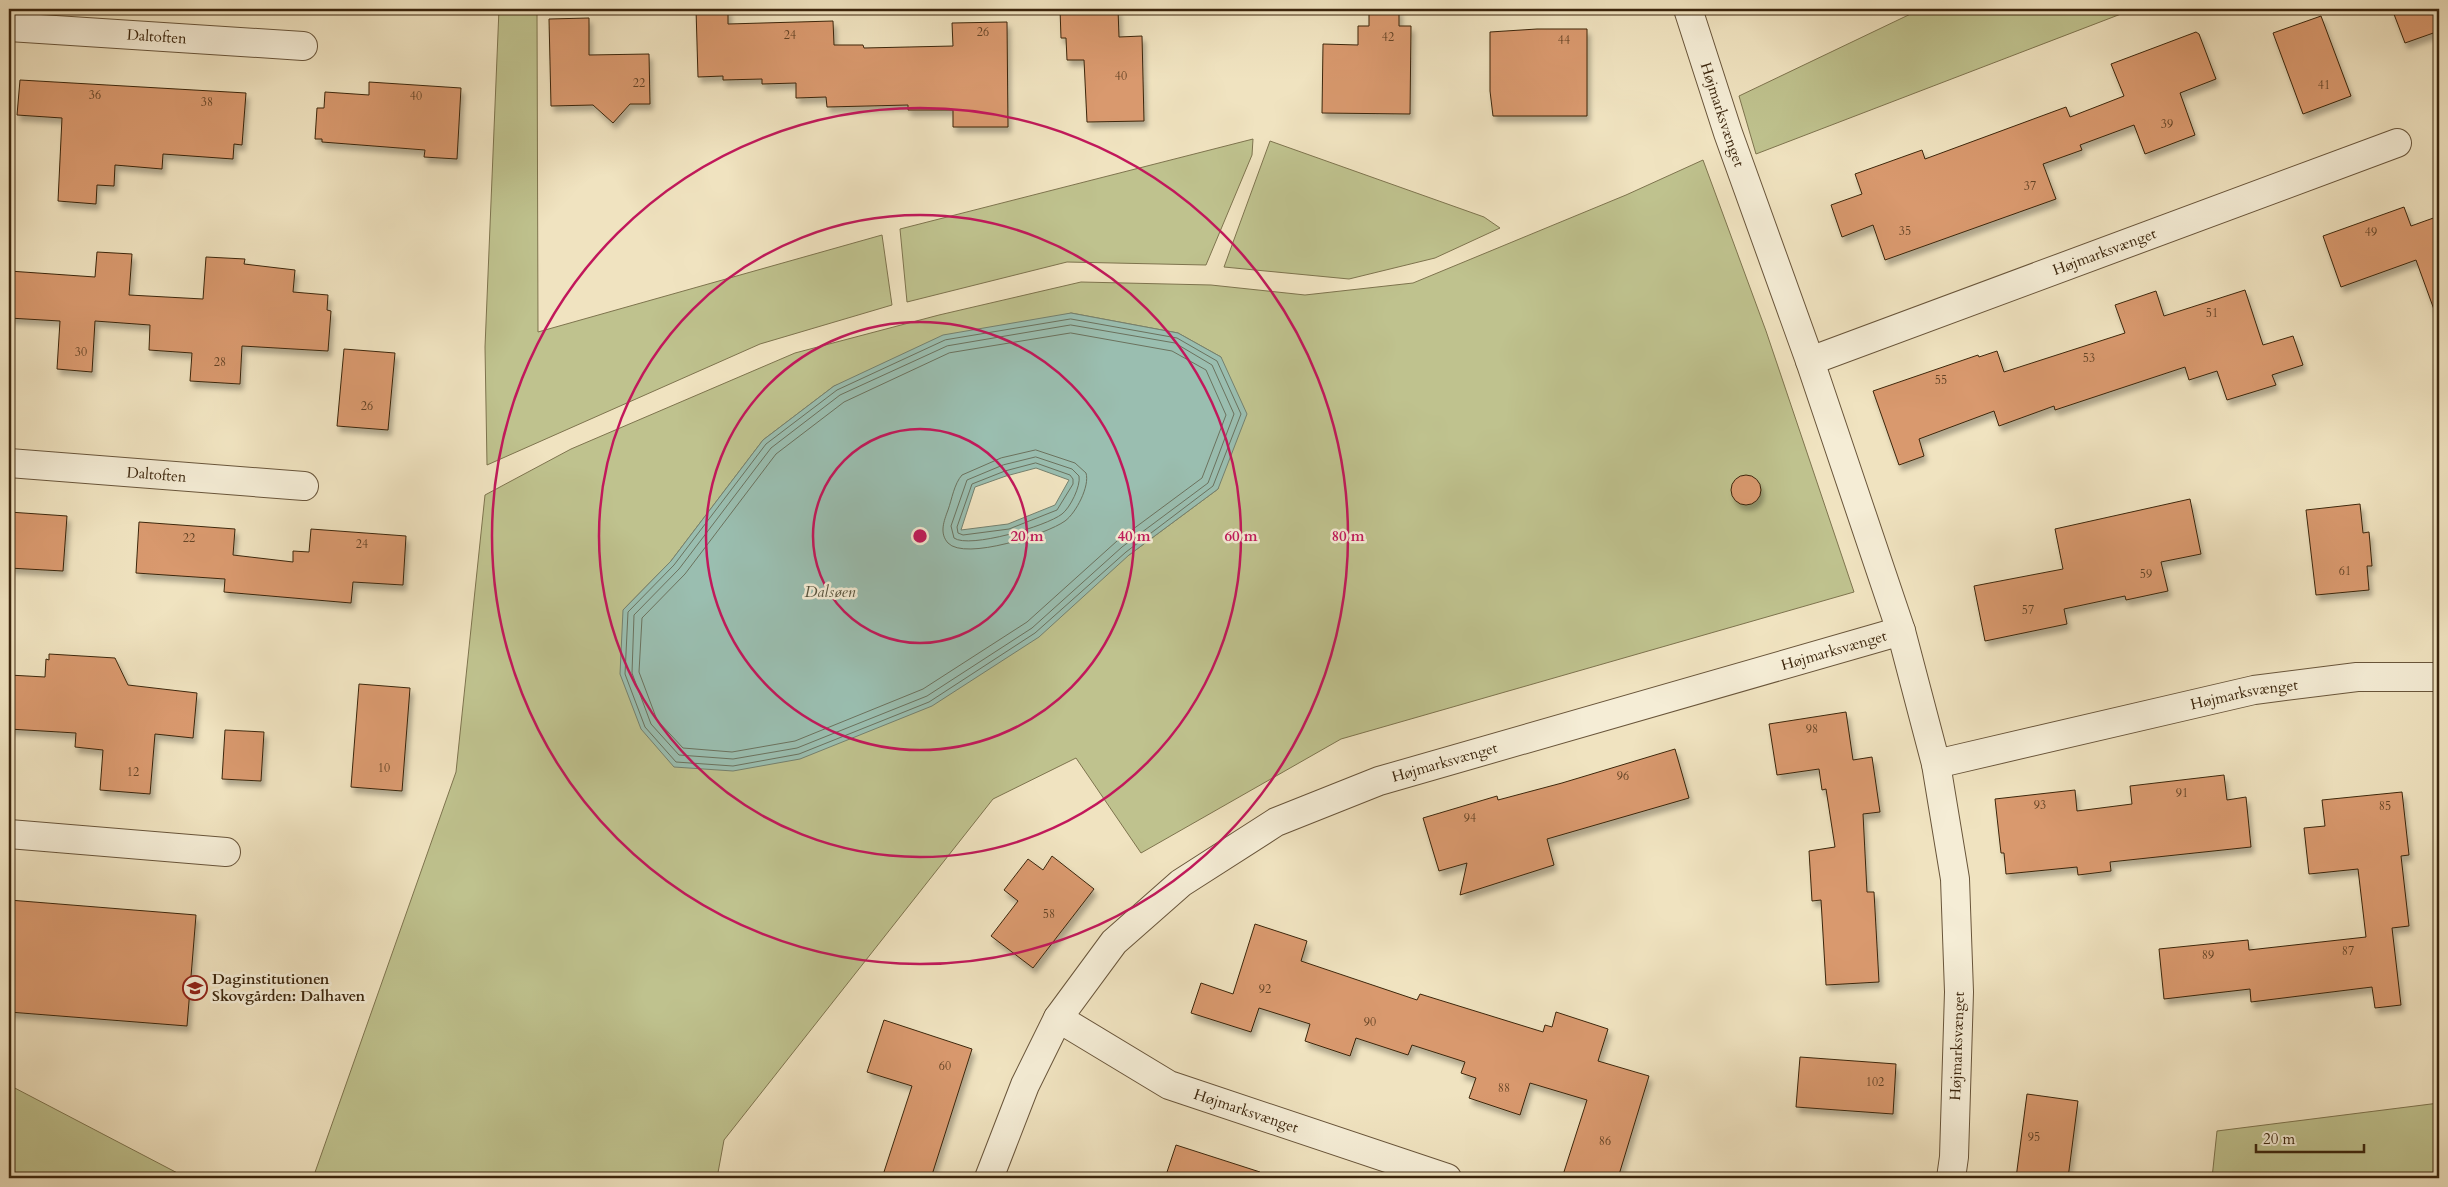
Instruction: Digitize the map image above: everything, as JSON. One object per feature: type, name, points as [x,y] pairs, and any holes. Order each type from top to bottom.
[{"type":"street","name":"Højmarksvænget","points":[[1688,9],[1728,133],[1810,360],[1901,631],[1936,764],[1955,879],[1959,992],[1954,1158],[1951,1178]]},
{"type":"street","name":"Daltoften","points":[[9,27],[303,46]]},
{"type":"street","name":"Højmarksvænget","points":[[1810,360],[2397,143]]},
{"type":"street","name":"Daltoften","points":[[9,462],[304,486]]},
{"type":"street","name":"Højmarksvænget","points":[[989,1178],[1025,1085],[1058,1018],[1114,942],[1182,883],[1276,822],[1378,781],[1901,631]]},
{"type":"street","name":"Højmarksvænget","points":[[1936,764],[2254,690],[2357,677],[2439,676]]},
{"type":"street","points":[[9,834],[226,852]]},
{"type":"street","name":"Højmarksvænget","points":[[1058,1018],[1169,1085],[1447,1178]]},
{"type":"green space","points":[[499,9],[537,9],[538,332],[882,235],[892,305],[760,344],[487,465],[485,347]]},
{"type":"green space","points":[[1921,9],[2134,9],[1756,154],[1739,96]]},
{"type":"green space","points":[[1253,139],[1252,155],[1206,265],[1067,262],[907,302],[900,229]]},
{"type":"green space","points":[[1270,141],[1484,217],[1500,228],[1435,258],[1349,279],[1224,267]]},
{"type":"green space","points":[[1703,160],[1766,331],[1854,592],[1341,739],[1141,853],[1076,758],[993,799],[724,1140],[717,1178],[313,1178],[456,772],[485,495],[571,449],[795,353],[939,315],[1081,282],[1211,285],[1305,295],[1413,283],[1626,195]],"holes":[[[1071,313],[1178,333],[1221,357],[1218,489],[1129,555],[623,610],[671,561],[763,440],[834,386]]]},
{"type":"green space","points":[[9,1085],[187,1178],[9,1178]]},
{"type":"green space","points":[[2439,1103],[2439,1178],[2212,1178],[2217,1131]]},
{"type":"water","name":"Dalsøen","points":[[1071,313],[1178,333],[1221,357],[1247,414],[1218,489],[1129,555],[1039,637],[932,706],[800,759],[733,771],[674,767],[641,729],[620,674],[623,610],[671,561],[763,440],[834,386],[943,335]],"holes":[[[1036,468],[1069,480],[1055,505],[1008,524],[961,530],[975,487]]]},
{"type":"building","points":[[696,9],[728,9],[728,24],[833,21],[834,45],[863,45],[864,48],[953,46],[952,23],[1007,22],[1008,127],[953,127],[953,110],[908,110],[908,105],[827,107],[826,97],[796,98],[796,83],[762,84],[762,79],[723,80],[723,76],[698,77]]},
{"type":"building","points":[[1060,9],[1118,9],[1119,37],[1142,36],[1144,121],[1087,122],[1084,60],[1067,60],[1066,38],[1061,38]]},
{"type":"building","points":[[1369,9],[1399,9],[1399,26],[1411,26],[1410,114],[1322,113],[1323,44],[1358,45],[1358,26],[1369,26]]},
{"type":"building","points":[[2392,9],[2439,9],[2439,31],[2405,43]]},
{"type":"building","points":[[2321,16],[2351,96],[2303,114],[2273,33]]},
{"type":"building","points":[[589,18],[589,55],[649,54],[650,104],[630,104],[613,123],[593,105],[551,106],[549,19]]},
{"type":"building","points":[[1537,29],[1587,29],[1587,116],[1493,116],[1490,91],[1490,32]]},
{"type":"building","points":[[2196,32],[2199,34],[2216,79],[2180,93],[2195,135],[2145,154],[2134,125],[2080,145],[2082,150],[2043,164],[2056,199],[1885,260],[1873,225],[1842,237],[1831,205],[1862,194],[1855,174],[1922,150],[1925,159],[2066,107],[2070,117],[2124,96],[2111,64]]},
{"type":"building","points":[[20,80],[246,93],[242,145],[234,144],[233,159],[163,154],[162,169],[115,165],[114,186],[97,185],[96,204],[58,201],[62,118],[17,115]]},
{"type":"building","points":[[369,82],[461,88],[457,159],[424,157],[425,150],[322,142],[322,139],[315,139],[317,108],[324,108],[325,92],[369,95]]},
{"type":"building","points":[[2404,207],[2411,226],[2439,216],[2439,314],[2436,315],[2416,260],[2341,287],[2323,236]]},
{"type":"building","points":[[97,252],[132,254],[129,295],[203,299],[206,257],[245,259],[244,264],[295,270],[293,292],[328,295],[327,310],[331,311],[328,351],[242,346],[240,384],[190,381],[192,353],[149,350],[150,325],[95,321],[92,372],[57,369],[60,321],[9,318],[9,271],[95,277]]},
{"type":"building","points":[[2245,290],[2263,345],[2293,336],[2303,365],[2272,375],[2276,385],[2227,400],[2217,371],[2189,380],[2185,367],[2055,410],[2054,406],[1999,426],[1994,411],[1919,439],[1924,456],[1899,465],[1873,391],[1978,355],[1979,357],[1997,351],[2004,372],[2125,333],[2115,305],[2156,291],[2164,316]]},
{"type":"building","points":[[344,349],[395,353],[388,430],[337,426]]},
{"type":"building","points":[[1746,475],[1757,479],[1761,490],[1757,501],[1746,505],[1735,501],[1731,490],[1735,479]]},
{"type":"building","points":[[2190,499],[2201,554],[2161,562],[2168,591],[2126,600],[2125,596],[2064,609],[2067,624],[1985,641],[1974,586],[2063,569],[2055,529]]},
{"type":"building","points":[[2360,504],[2363,533],[2369,532],[2372,566],[2367,566],[2369,590],[2316,595],[2306,510]]},
{"type":"building","points":[[9,512],[67,516],[63,571],[9,568]]},
{"type":"building","points":[[139,522],[235,529],[233,555],[293,562],[293,551],[309,552],[311,529],[406,536],[403,585],[353,582],[351,603],[224,592],[225,579],[136,573]]},
{"type":"building","points":[[49,654],[115,658],[128,685],[197,693],[193,738],[155,734],[150,794],[100,790],[103,750],[75,747],[76,733],[9,729],[9,675],[45,677],[46,659],[49,660]]},
{"type":"building","points":[[359,684],[410,688],[402,791],[351,787]]},
{"type":"building","points":[[1846,712],[1853,760],[1872,757],[1880,812],[1863,814],[1867,892],[1874,892],[1879,982],[1826,985],[1821,900],[1812,901],[1809,851],[1835,847],[1826,789],[1822,790],[1819,769],[1777,775],[1769,724]]},
{"type":"building","points":[[225,730],[264,732],[261,781],[222,779]]},
{"type":"building","points":[[1675,749],[1689,798],[1547,839],[1554,865],[1460,895],[1467,863],[1439,871],[1423,818],[1497,796],[1498,800],[1562,783]]},
{"type":"building","points":[[2224,775],[2227,800],[2246,797],[2251,847],[2110,862],[2111,871],[2078,875],[2077,867],[2006,874],[2004,853],[2001,853],[1995,799],[2075,790],[2077,811],[2132,804],[2130,786]]},
{"type":"building","points":[[2402,792],[2409,855],[2401,856],[2409,926],[2392,928],[2401,1005],[2375,1008],[2372,987],[2251,1002],[2250,989],[2164,999],[2159,949],[2248,940],[2249,950],[2366,937],[2358,869],[2309,874],[2304,828],[2325,826],[2322,800]]},
{"type":"building","points":[[1052,856],[1094,889],[1033,968],[991,936],[1018,901],[1004,890],[1028,859],[1043,870]]},
{"type":"building","points":[[9,900],[196,915],[187,1026],[9,1012]]},
{"type":"building","points":[[1255,924],[1307,941],[1301,961],[1417,1000],[1420,994],[1543,1032],[1545,1025],[1552,1027],[1556,1012],[1608,1029],[1598,1061],[1649,1076],[1618,1178],[1562,1178],[1587,1100],[1530,1083],[1520,1115],[1469,1098],[1476,1078],[1461,1073],[1465,1062],[1412,1045],[1408,1055],[1356,1038],[1350,1056],[1305,1041],[1310,1024],[1259,1008],[1251,1032],[1191,1013],[1201,983],[1233,994]]},
{"type":"building","points":[[884,1020],[972,1049],[931,1178],[882,1178],[912,1086],[867,1072]]},
{"type":"building","points":[[1800,1057],[1896,1064],[1893,1114],[1796,1107]]},
{"type":"building","points":[[2027,1094],[2078,1101],[2068,1178],[2016,1178]]},
{"type":"building","points":[[1176,1145],[1260,1172],[1259,1178],[1165,1178]]},
{"type":"place","name":"Daginstitutionen Skovgården: Dalhaven","points":[[195,988]]}]
